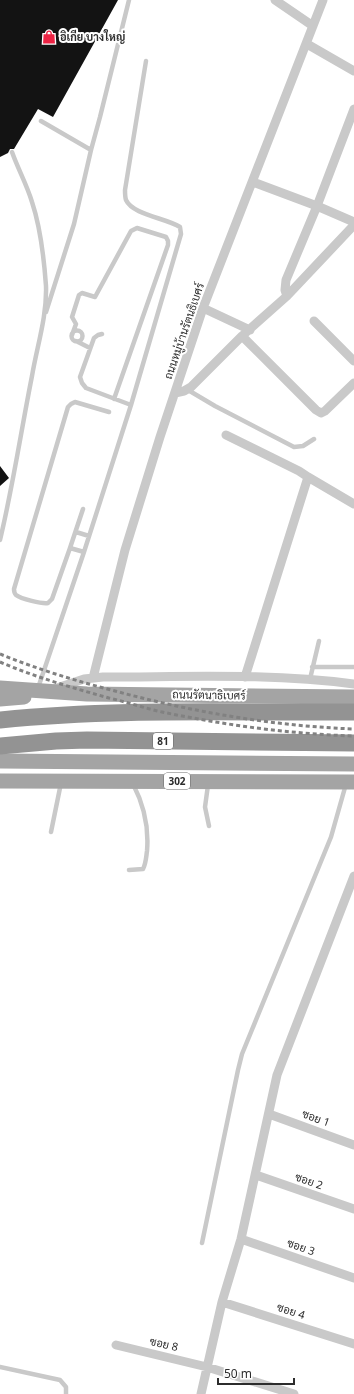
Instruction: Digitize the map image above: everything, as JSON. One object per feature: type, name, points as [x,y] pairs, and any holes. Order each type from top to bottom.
[{"type":"highway","points":[[0,720],[71,714],[354,712]]},
{"type":"highway","name":"81","points":[[0,746],[87,740],[354,743]]},
{"type":"main road","points":[[0,688],[65,693]]},
{"type":"main road","points":[[0,699],[65,693]]},
{"type":"main road","name":"ถนนรัตนาธิเบศร์","points":[[65,693],[354,697]]},
{"type":"main road","points":[[0,761],[354,764]]},
{"type":"main road","name":"302","points":[[0,781],[350,782]]},
{"type":"street","points":[[275,0],[313,26]]},
{"type":"street","name":"ถนนหมู่บ้านรัตนธิเบศร์","points":[[92,678],[125,550],[160,437],[203,308],[323,0]]},
{"type":"street","points":[[307,44],[354,71]]},
{"type":"street","points":[[287,296],[285,290],[286,280],[317,206],[354,109]]},
{"type":"street","points":[[175,393],[188,390],[242,336],[287,296],[354,224],[317,206],[253,182]]},
{"type":"street","points":[[203,308],[250,330]]},
{"type":"street","points":[[314,321],[354,361]]},
{"type":"street","points":[[242,336],[316,410],[321,413],[325,411],[354,383]]},
{"type":"street","points":[[226,434],[299,471],[354,504]]},
{"type":"street","points":[[245,677],[308,477]]},
{"type":"street","points":[[41,692],[72,682],[103,677],[245,677],[310,679],[354,684]]},
{"type":"street","points":[[201,1394],[222,1302],[241,1239],[277,1074],[354,876]]},
{"type":"street","name":"ซอย 1","points":[[269,1114],[354,1145]]},
{"type":"street","name":"ซอย 2","points":[[256,1175],[354,1209]]},
{"type":"street","name":"ซอย 3","points":[[241,1239],[354,1278]]},
{"type":"street","name":"ซอย 4","points":[[222,1302],[354,1344]]},
{"type":"street","name":"ซอย 8","points":[[116,1345],[207,1367],[294,1394]]},
{"type":"lane","points":[[0,540],[10,498],[32,375],[44,318],[74,224],[90,150],[100,117],[129,0]]},
{"type":"lane","points":[[41,692],[131,405],[181,234],[180,227],[174,223],[136,210],[126,200],[125,190],[146,61]]},
{"type":"lane","points":[[41,121],[90,150]]},
{"type":"lane","points":[[12,152],[32,202],[42,243],[46,287],[44,318]]},
{"type":"lane","points":[[90,348],[73,340],[72,335],[76,324],[72,317],[79,295],[85,293],[95,297],[131,231],[137,228],[166,238],[168,245],[114,399]]},
{"type":"lane","points":[[72,335],[76,331],[82,333],[82,338],[80,341],[76,341]]},
{"type":"lane","points":[[102,334],[94,338],[80,377],[82,383],[86,388],[131,405]]},
{"type":"lane","points":[[188,390],[215,406],[294,447],[304,446],[314,439]]},
{"type":"lane","points":[[83,509],[50,602],[43,604],[14,594],[14,589],[68,407],[75,402],[109,412]]},
{"type":"lane","points":[[76,532],[89,536]]},
{"type":"lane","points":[[70,548],[84,552]]},
{"type":"lane","points":[[310,679],[319,640]]},
{"type":"lane","points":[[312,667],[354,667]]},
{"type":"lane","points":[[51,832],[62,781]]},
{"type":"lane","points":[[129,870],[143,869],[146,864],[148,836],[143,808],[132,781]]},
{"type":"lane","points":[[209,781],[205,806],[209,826]]},
{"type":"lane","points":[[202,1243],[242,1054],[331,837],[350,782]]},
{"type":"lane","points":[[0,1367],[60,1380],[66,1387],[66,1394]]},
{"type":"building","name":"อิเกีย บางใหญ่","points":[[0,0],[118,0],[53,117],[38,109],[14,149],[10,149],[8,153],[0,157]]},
{"type":"building","points":[[0,466],[9,478],[0,486]]},
{"type":"railway","points":[[0,654],[71,679],[144,699],[233,717],[293,725],[354,729]]},
{"type":"railway","points":[[0,662],[27,673],[68,686],[162,712],[258,728],[354,736]]},
{"type":"place","name":"อิเกีย บางใหญ่","points":[[49,37]]}]
